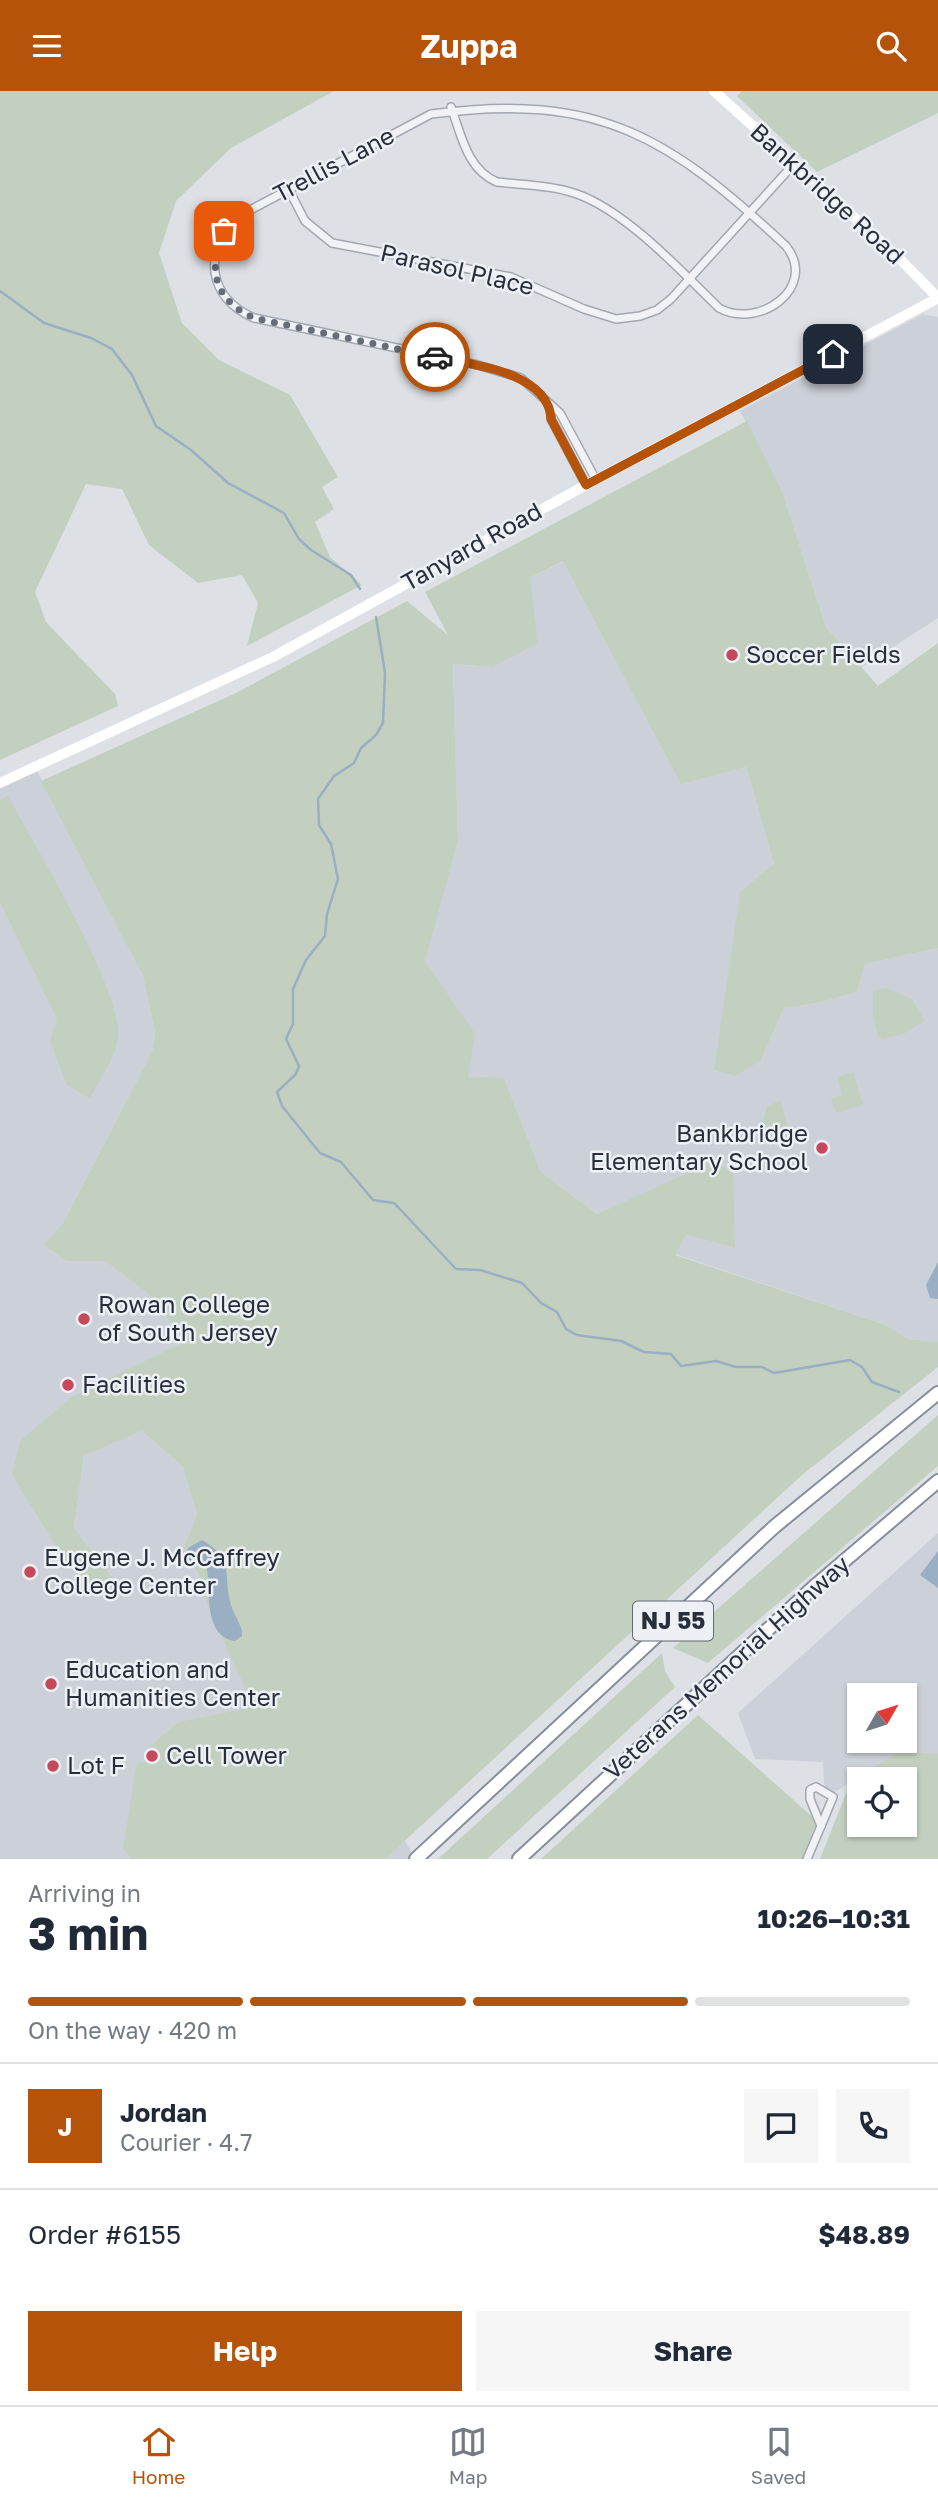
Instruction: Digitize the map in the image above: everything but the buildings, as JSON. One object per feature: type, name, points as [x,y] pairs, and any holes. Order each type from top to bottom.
[{"type":"highway","name":"NJ 55","points":[[416,1859],[774,1527],[938,1393]]},
{"type":"highway","name":"Veterans Memorial Highway","points":[[519,1859],[816,1585],[938,1481]]},
{"type":"street","name":"Bankbridge Road","points":[[714,91],[883,244],[938,298]]},
{"type":"street","name":"Trellis Lane","points":[[475,100],[432,114],[237,217],[224,231],[218,246],[214,268],[220,291],[239,311],[254,318],[521,378],[559,413],[591,482]]},
{"type":"street","points":[[451,107],[470,158],[485,177],[497,182],[574,193],[597,202],[617,214],[719,308],[732,316],[749,316],[782,300],[793,283],[795,261],[786,246],[667,139]]},
{"type":"street","name":"Parasol Place","points":[[289,190],[305,221],[332,243],[511,277],[584,309],[616,319],[640,316],[657,310],[793,165]]},
{"type":"street","name":"Tanyard Road","points":[[0,783],[272,657],[591,482],[938,298]]},
{"type":"street","points":[[807,1859],[821,1826],[833,1797],[816,1787],[810,1790],[810,1799],[821,1826]]},
{"type":"shaded area","points":[[923,314],[938,317],[938,618],[862,667],[826,627],[782,491],[740,411]]},
{"type":"shaded area","points":[[564,561],[681,783],[746,767],[774,864],[761,1060],[784,1008],[818,1003],[857,992],[865,964],[938,948],[938,1342],[908,1339],[886,1325],[675,1254],[686,1233],[734,1248],[712,1163],[597,1214],[541,1172],[504,1078],[468,1078],[424,961],[458,841],[453,664],[492,667],[530,578]]},
{"type":"shaded area","name":"Rowan College of South Jersey","points":[[35,767],[143,976],[155,1032],[152,1052],[63,1223],[43,1245],[66,1261],[105,1261],[151,1296],[184,1343],[73,1396],[12,1475],[112,1577],[74,1528],[84,1456],[142,1431],[183,1467],[197,1515],[305,1680],[416,1859],[0,1859],[0,783]]},
{"type":"shaded area","points":[[938,1533],[938,1754],[917,1752],[917,1683],[847,1683],[847,1753],[898,1753],[875,1767],[847,1767],[847,1784],[825,1798],[823,1762],[755,1759],[738,1713]]},
{"type":"green space","points":[[0,91],[334,91],[231,148],[176,201],[159,253],[182,323],[219,360],[290,395],[338,477],[322,487],[334,509],[315,522],[330,557],[362,585],[247,646],[258,603],[242,575],[198,583],[149,545],[122,489],[86,484],[35,592],[46,622],[115,694],[118,706],[0,760]]},
{"type":"green space","points":[[742,91],[938,91],[938,113],[817,172],[737,96]]},
{"type":"green space","points":[[747,421],[782,491],[826,627],[878,686],[938,643],[938,948],[865,964],[857,992],[818,1003],[784,1008],[761,1060],[735,1076],[714,1070],[740,892],[774,864],[746,767],[681,784],[563,561],[530,578],[538,643],[492,667],[453,664],[458,841],[425,961],[475,1034],[468,1077],[504,1078],[541,1172],[597,1214],[712,1162],[733,1172],[735,1248],[686,1234],[675,1255],[886,1325],[908,1339],[938,1342],[938,1367],[802,1475],[385,1859],[132,1859],[123,1849],[137,1763],[162,1760],[151,1745],[179,1722],[254,1707],[210,1612],[199,1575],[184,1548],[197,1515],[183,1467],[142,1431],[84,1456],[74,1528],[112,1577],[98,1593],[71,1570],[12,1475],[20,1441],[73,1396],[184,1342],[151,1296],[105,1261],[66,1261],[43,1245],[63,1223],[152,1052],[155,1032],[143,976],[41,781],[236,693],[407,601],[448,635],[425,592]]},
{"type":"green space","points":[[8,796],[74,916],[106,985],[115,1013],[118,1035],[115,1051],[90,1098],[67,1085],[50,1041],[57,1019],[0,902],[0,800]]},
{"type":"green space","points":[[886,988],[912,999],[925,1021],[903,1034],[883,1039],[878,1036],[873,1013],[873,991]]},
{"type":"green space","points":[[853,1072],[863,1105],[836,1113],[831,1098],[842,1095],[837,1077]]},
{"type":"green space","points":[[780,1101],[789,1130],[767,1137],[763,1124],[767,1106]]},
{"type":"green space","points":[[938,1415],[938,1466],[708,1663],[673,1648]]},
{"type":"green space","points":[[662,1653],[665,1671],[675,1687],[487,1859],[438,1859]]},
{"type":"green space","points":[[698,1715],[817,1821],[802,1859],[541,1859]]},
{"type":"green space","points":[[898,1753],[938,1754],[938,1859],[820,1859],[847,1791],[847,1837],[917,1837],[917,1767],[874,1767]]},
{"type":"water","points":[[938,1262],[938,1299],[930,1298],[926,1285]]},
{"type":"water","points":[[202,1540],[224,1560],[231,1605],[242,1631],[242,1636],[235,1641],[224,1637],[212,1620],[206,1566],[184,1558],[188,1548]]},
{"type":"water","points":[[938,1551],[938,1588],[920,1575]]},
{"type":"waterway","points":[[0,291],[44,323],[91,338],[112,349],[132,375],[156,426],[191,450],[228,483],[284,513],[299,539],[311,550],[351,575],[360,589]]},
{"type":"waterway","points":[[376,617],[385,673],[383,723],[376,735],[361,748],[354,763],[334,776],[318,799],[319,825],[331,844],[338,879],[327,914],[325,936],[306,960],[293,989],[293,1024],[286,1039],[299,1066],[296,1074],[277,1092],[282,1106],[320,1153],[341,1162],[373,1200],[394,1203],[456,1269],[480,1270],[522,1283],[541,1303],[557,1312],[566,1329],[577,1335],[621,1341],[644,1352],[671,1354],[681,1366],[716,1361],[736,1367],[762,1367],[774,1373],[850,1360],[862,1367],[872,1382],[899,1392]]},
{"type":"way so far","points":[[224,231],[214,268],[220,291],[239,311],[254,318],[435,357]]},
{"type":"place","name":"Soccer Fields","points":[[732,655]]},
{"type":"place","name":"Bankbridge Elementary School","points":[[822,1148]]},
{"type":"place","name":"Rowan College of South Jersey","points":[[84,1319]]},
{"type":"place","name":"Facilities","points":[[68,1385]]},
{"type":"place","name":"Eugene J. McCaffrey College Center","points":[[30,1572]]},
{"type":"place","name":"Education and Humanities Center","points":[[51,1684]]},
{"type":"place","name":"Cell Tower","points":[[152,1756]]},
{"type":"place","name":"Lot F","points":[[53,1766]]},
{"type":"route","points":[[435,357],[478,365],[521,378],[534,389],[551,408],[551,419],[586,485],[833,354]]}]
